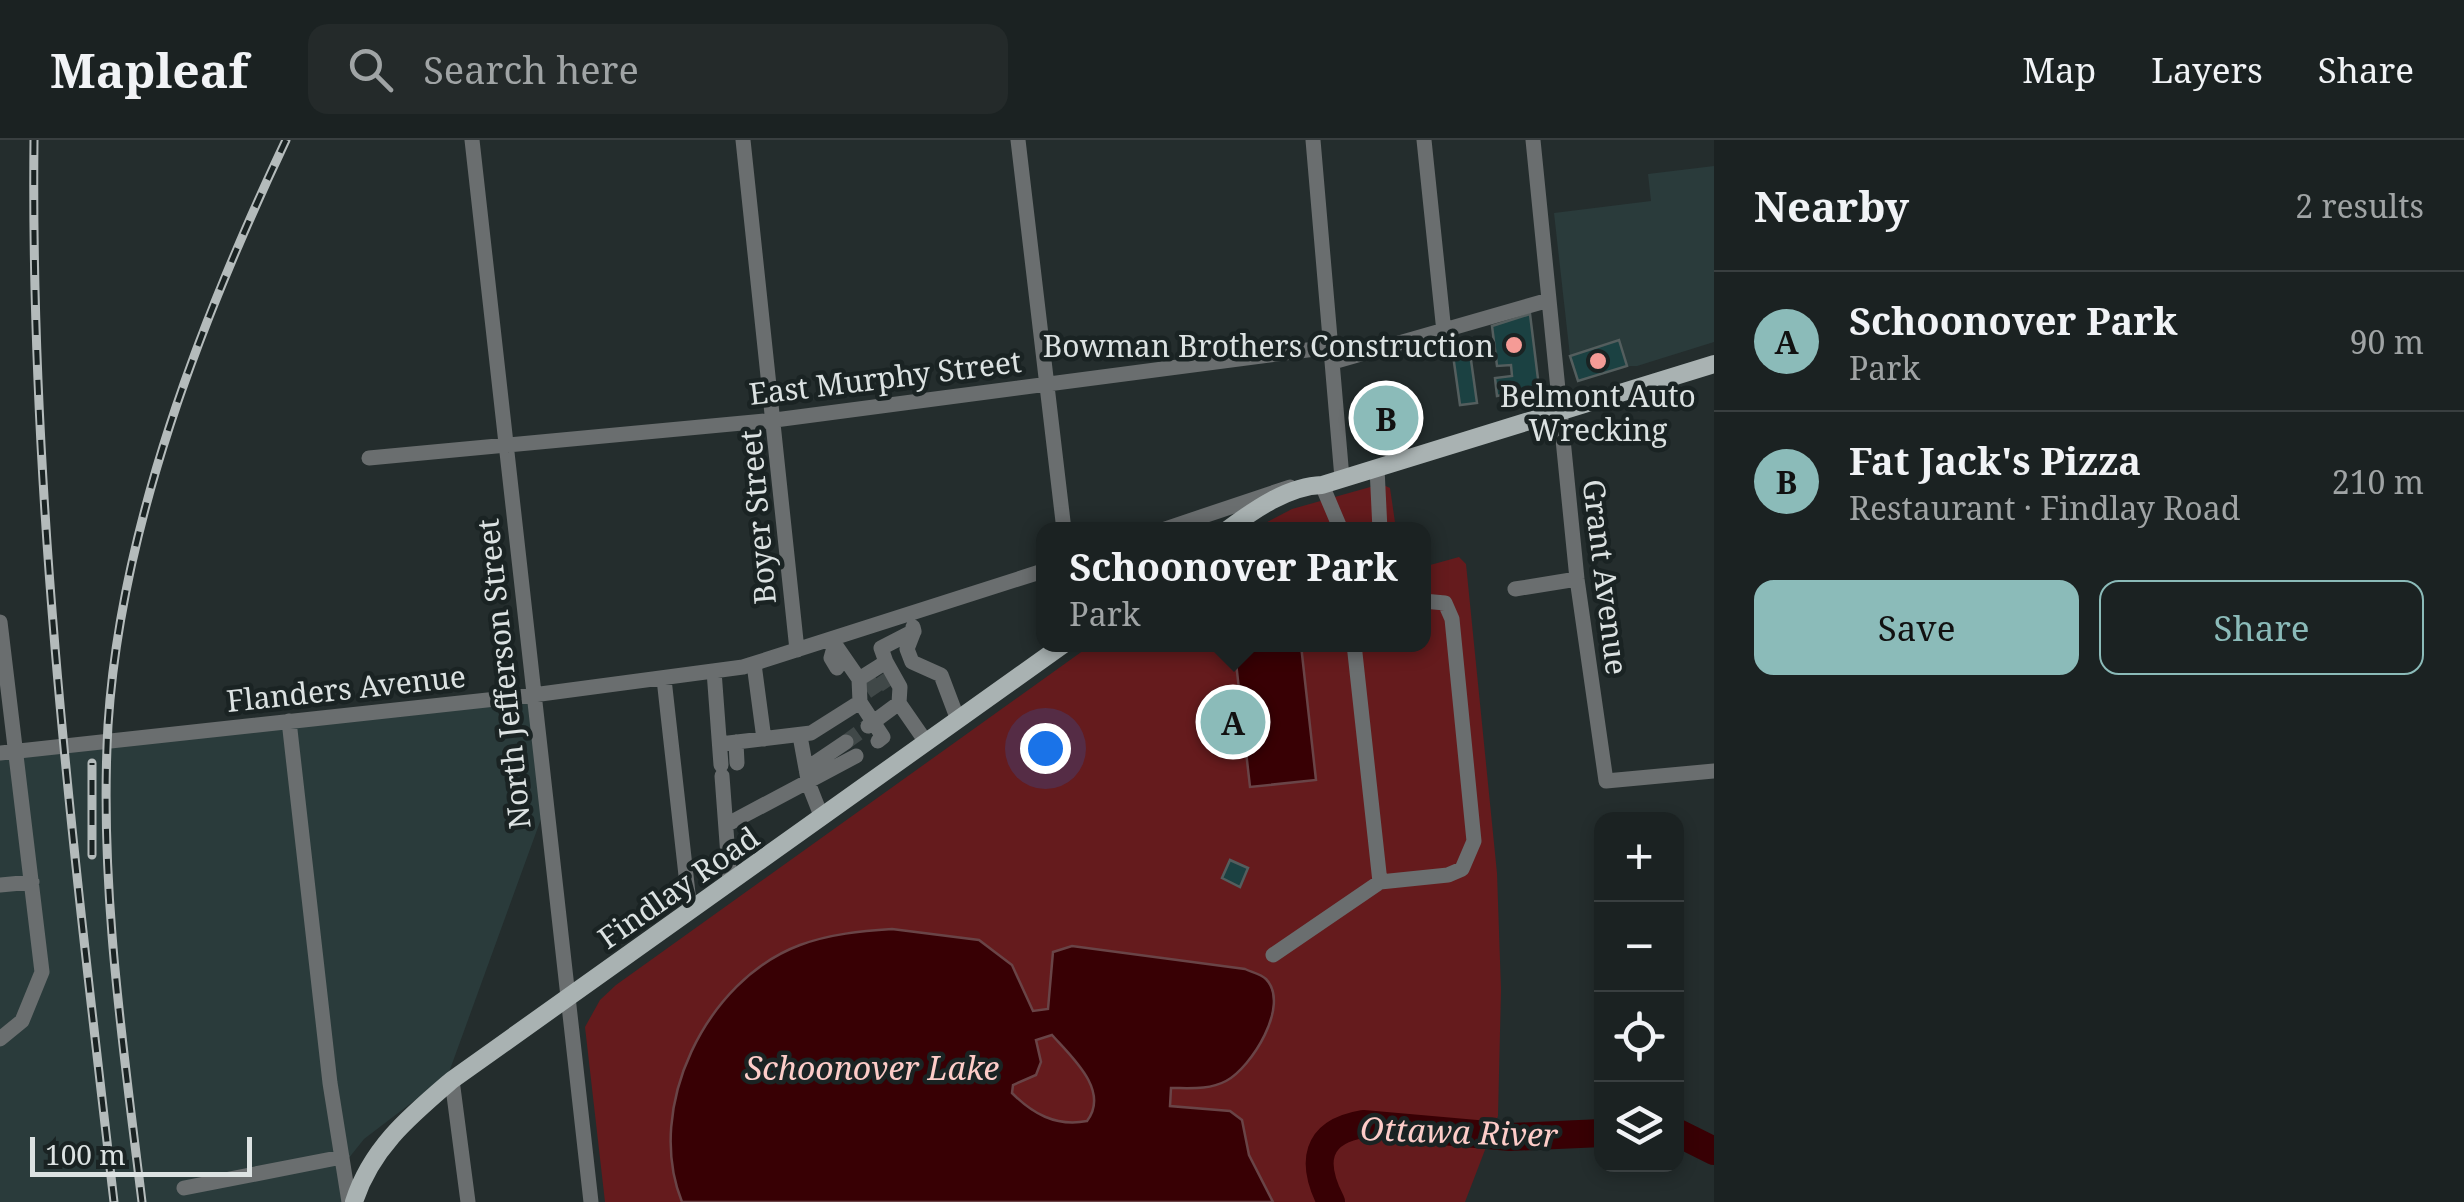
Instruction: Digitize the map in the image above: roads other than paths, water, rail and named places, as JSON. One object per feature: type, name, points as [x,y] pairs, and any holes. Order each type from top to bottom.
[{"type":"main road","points":[[1239,522],[1262,506],[1315,485],[1714,364]]},
{"type":"main road","name":"Findlay Road","points":[[352,1202],[362,1175],[390,1135],[452,1080],[1053,652]]},
{"type":"street","name":"North Jefferson Street","points":[[472,140],[591,1202]]},
{"type":"street","name":"Boyer Street","points":[[743,140],[798,650]]},
{"type":"street","points":[[1018,140],[1063,522]]},
{"type":"street","points":[[1313,140],[1342,478]]},
{"type":"street","points":[[1424,140],[1444,332]]},
{"type":"street","name":"Grant Avenue","points":[[1533,140],[1577,579],[1606,781],[1714,771]]},
{"type":"street","name":"East Murphy Street","points":[[369,458],[776,420],[1046,385],[1332,355],[1444,332],[1549,300]]},
{"type":"street","points":[[1377,468],[1380,522]]},
{"type":"street","points":[[1184,522],[1266,492],[1315,485],[1336,522]]},
{"type":"street","name":"Flanders Avenue","points":[[7,752],[533,695],[714,671],[912,623],[1036,574]]},
{"type":"street","points":[[1515,589],[1577,579]]},
{"type":"street","points":[[1273,955],[1380,882],[1448,876],[1462,870],[1474,840],[1450,610],[1445,602],[1431,601]]},
{"type":"street","points":[[0,622],[7,752],[32,882],[42,972],[33,1002],[3,1038]]},
{"type":"street","points":[[878,740],[882,737],[870,724],[872,681],[881,648],[912,623]]},
{"type":"street","points":[[912,623],[907,650],[912,662],[941,675],[958,720]]},
{"type":"street","points":[[833,642],[830,658],[850,686],[872,681],[900,686],[894,707],[870,724]]},
{"type":"street","points":[[833,642],[926,742]]},
{"type":"street","points":[[1355,652],[1380,882]]},
{"type":"street","points":[[754,664],[764,739]]},
{"type":"street","points":[[714,671],[728,743],[726,825],[730,883]]},
{"type":"street","points":[[664,679],[690,911]]},
{"type":"street","points":[[728,743],[800,736],[872,681]]},
{"type":"street","points":[[289,721],[342,1157],[352,1202]]},
{"type":"street","points":[[800,736],[822,818]]},
{"type":"street","points":[[808,777],[846,742]]},
{"type":"street","points":[[726,825],[808,777],[856,756]]},
{"type":"street","points":[[0,885],[32,882]]},
{"type":"street","points":[[452,1080],[468,1202]]},
{"type":"street","points":[[184,1188],[342,1157]]},
{"type":"water","points":[[1235,652],[1302,652],[1316,780],[1250,787]]},
{"type":"water","name":"Schoonover Lake","points":[[892,929],[979,940],[1012,965],[1033,1011],[1048,1009],[1053,952],[1072,946],[1245,969],[1264,977],[1274,1004],[1256,1050],[1236,1074],[1220,1084],[1171,1088],[1170,1106],[1230,1111],[1242,1120],[1249,1155],[1273,1202],[682,1202],[672,1165],[671,1127],[678,1089],[692,1051],[711,1017],[766,962],[800,945]],"holes":[[[1052,1035],[1078,1064],[1091,1086],[1093,1110],[1087,1121],[1065,1122],[1045,1117],[1012,1093],[1013,1085],[1036,1075],[1041,1062],[1036,1040]]]},
{"type":"waterway","name":"Ottawa River","points":[[1331,1202],[1321,1174],[1322,1151],[1335,1134],[1347,1128],[1363,1124],[1510,1137],[1594,1133]]},
{"type":"waterway","name":"Ottawa River","points":[[1684,1136],[1714,1151]]},
{"type":"tunnel","points":[[881,675],[889,687]]},
{"type":"tunnel","points":[[869,681],[879,696]]},
{"type":"tunnel","points":[[846,742],[868,726]]},
{"type":"railway","points":[[34,140],[39,407],[47,540],[70,805],[114,1202]]},
{"type":"railway","points":[[142,1202],[115,964],[107,845],[108,725],[116,650],[129,575],[170,425],[224,279],[286,140]]},
{"type":"railway","points":[[92,763],[92,855]]},
{"type":"place","name":"Bowman Brothers Construction","points":[[1514,345]]},
{"type":"place","name":"Belmont Auto Wrecking","points":[[1598,361]]},
{"type":"place","name":"Fat Jack's Pizza","points":[[1386,418]]},
{"type":"place","name":"Schoonover Park","points":[[1233,722]]}]
